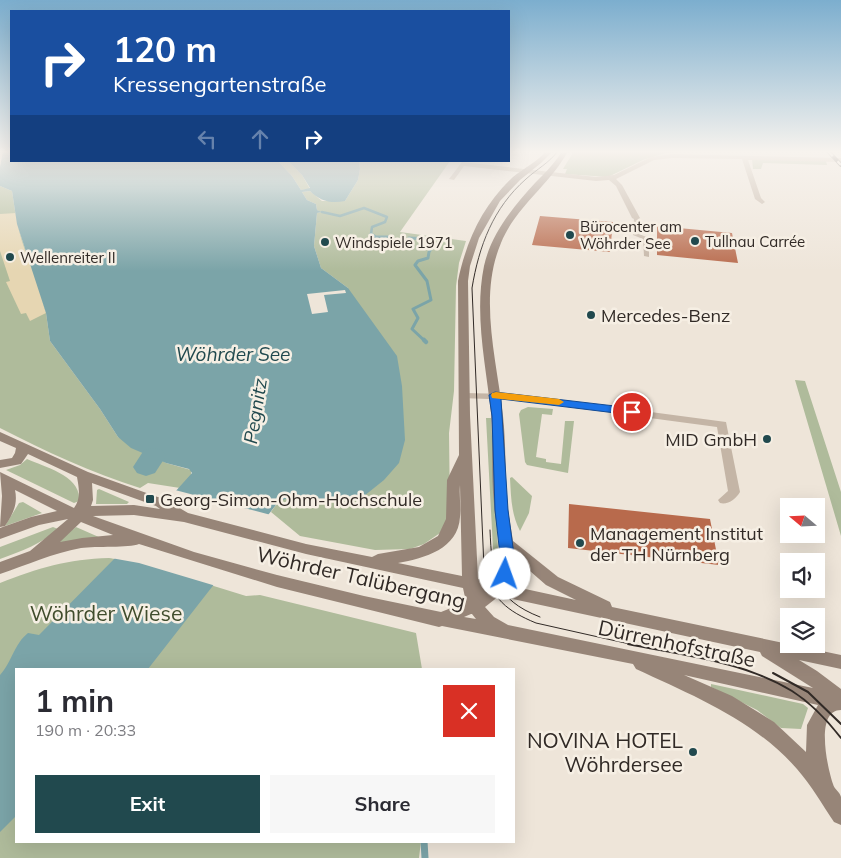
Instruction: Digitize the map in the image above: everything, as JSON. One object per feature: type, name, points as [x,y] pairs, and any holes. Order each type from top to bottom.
[{"type":"main road","points":[[506,191],[496,201],[478,231],[467,259],[463,288],[464,396],[470,584],[475,605],[490,623],[509,633]]},
{"type":"main road","points":[[439,620],[487,598],[497,588],[505,574],[507,561],[501,502],[498,416],[486,295],[488,266],[494,246],[508,220],[533,191]]},
{"type":"main road","points":[[0,436],[22,448],[83,474],[161,502],[184,517]]},
{"type":"main road","points":[[0,464],[16,461],[22,454],[22,448]]},
{"type":"main road","points":[[368,561],[422,552],[431,548],[445,537],[453,521],[453,482],[466,454]]},
{"type":"main road","points":[[31,556],[78,513],[88,495],[83,474]]},
{"type":"main road","points":[[2,478],[128,538]]},
{"type":"main road","points":[[0,522],[10,502],[9,492],[2,478]]},
{"type":"main road","points":[[0,534],[36,521],[78,513],[134,510],[151,514],[184,517]]},
{"type":"main road","name":"Wöhrder Talübergang","points":[[184,517],[258,537],[470,584]]},
{"type":"main road","points":[[0,568],[31,556],[77,544],[128,538]]},
{"type":"main road","name":"Wöhrder Talübergang","points":[[128,538],[233,569],[346,599],[439,620],[509,633]]},
{"type":"main road","name":"Dürrenhofstraße","points":[[506,543],[552,581],[625,616]]},
{"type":"main road","name":"Dürrenhofstraße","points":[[470,584],[497,588],[841,662]]},
{"type":"main road","name":"Dürrenhofstraße","points":[[509,633],[840,700]]},
{"type":"main road","points":[[755,644],[811,676],[840,700],[821,714],[815,728],[815,747],[825,790]]},
{"type":"main road","points":[[622,655],[726,702],[748,715],[793,751],[825,790],[841,815]]},
{"type":"street","points":[[622,191],[636,218],[636,235],[646,238],[647,256]]},
{"type":"street","points":[[755,191],[758,200],[762,202]]},
{"type":"street","points":[[464,396],[495,395],[722,424],[734,492],[724,500]]},
{"type":"green space","points":[[0,191],[12,191],[17,224],[46,313],[50,341],[118,437],[166,463],[191,470],[191,476],[180,488],[148,483],[140,488],[104,476],[69,461],[0,428]]},
{"type":"green space","points":[[310,191],[322,201],[345,201],[351,191],[429,191],[400,232],[466,241],[459,263],[456,286],[454,391],[449,433],[450,513],[440,533],[424,544],[410,549],[375,550],[300,536],[271,512],[285,498],[297,498],[348,288],[321,268],[314,246],[317,213],[321,212],[317,210],[316,204],[307,200],[302,192]]},
{"type":"green space","points":[[795,380],[805,381],[841,492],[841,536]]},
{"type":"green space","points":[[528,407],[553,409],[552,415],[542,414],[536,457],[546,459],[546,462],[561,464],[565,421],[574,421],[568,473],[527,465],[525,462],[519,414],[521,410]]},
{"type":"green space","points":[[486,418],[491,418],[499,567],[494,567]]},
{"type":"green space","points":[[27,459],[52,469],[69,479],[75,485],[79,501],[74,503],[6,470],[20,465]]},
{"type":"green space","points":[[512,477],[532,496],[529,513],[520,531],[512,505],[510,478]]},
{"type":"green space","points":[[99,489],[129,502],[127,504],[96,504],[97,490]]},
{"type":"green space","points":[[23,502],[42,513],[5,526],[19,503]]},
{"type":"green space","points":[[53,527],[58,529],[45,539],[24,550],[0,559],[0,547]]},
{"type":"green space","points":[[76,527],[101,538],[51,547]]},
{"type":"green space","name":"Wöhrder Wiese","points":[[109,558],[133,561],[246,596],[260,595],[416,633],[422,668],[15,668],[15,843],[421,843],[419,858],[0,858],[0,583],[53,565]]},
{"type":"green space","points":[[711,684],[803,704],[808,708],[801,729],[781,728],[757,710],[711,687]]},
{"type":"sand","points":[[16,213],[21,237],[46,313],[30,321],[26,313],[21,314],[6,282],[10,281],[0,251],[0,214]]},
{"type":"water","name":"Wöhrder See","points":[[12,191],[310,191],[302,192],[307,200],[316,204],[317,210],[322,212],[317,213],[314,246],[321,268],[348,288],[397,356],[402,386],[405,440],[399,463],[384,480],[359,500],[308,501],[292,497],[279,501],[149,668],[15,668],[15,817],[0,832],[0,675],[23,637],[28,633],[39,635],[120,553],[192,473],[189,469],[166,463],[131,448],[118,437],[50,341],[46,313],[17,224]]},
{"type":"water","name":"Wöhrder See","points":[[310,191],[351,191],[345,201],[326,201]]},
{"type":"pier","points":[[345,290],[346,293],[324,295],[328,312],[312,314],[307,294]]},
{"type":"pier","points":[[175,490],[271,515],[216,586],[139,563],[111,558]]},
{"type":"building","name":"Bürocenter am Wöhrder See","points":[[540,216],[613,222],[610,252],[532,245]]},
{"type":"building","name":"Tullnau Carrée","points":[[657,226],[732,233],[738,263],[657,255]]},
{"type":"building","points":[[569,504],[710,519],[719,565],[568,548]]},
{"type":"waterway","points":[[322,212],[340,216],[364,208],[387,217],[385,222],[372,227],[371,234]]},
{"type":"waterway","points":[[371,234],[376,237],[391,237]]},
{"type":"waterway","points":[[409,238],[429,239],[435,243],[429,252],[428,258],[418,261],[415,265],[427,281],[431,300],[413,309],[418,318],[412,329],[426,342],[424,340]]},
{"type":"waterway","points":[[146,467],[153,456]]},
{"type":"waterway","name":"Pegnitz","points":[[424,843],[425,858]]},
{"type":"tram line","points":[[513,191],[496,215],[483,243],[472,288],[484,568],[487,579],[496,596],[517,614],[536,623],[634,645]]},
{"type":"tram line","points":[[490,530],[492,560],[498,584],[513,602],[540,617]]},
{"type":"tram line","points":[[628,644],[712,660],[773,681],[792,691],[812,706],[841,738]]},
{"type":"tram line","points":[[773,673],[808,692],[841,724]]},
{"type":"slow traffic","points":[[496,395],[559,402]]},
{"type":"place","name":"Bürocenter am Wöhrder See","points":[[570,235]]},
{"type":"place","name":"Tullnau Carrée","points":[[695,241]]},
{"type":"place","name":"Windspiele 1971","points":[[325,242]]},
{"type":"place","name":"Wellenreiter II","points":[[10,257]]},
{"type":"place","name":"Mercedes-Benz","points":[[591,315]]},
{"type":"place","name":"MID GmbH","points":[[767,439]]},
{"type":"place","name":"Georg-Simon-Ohm-Hochschule","points":[[150,499]]},
{"type":"place","name":"Management Institut der TH Nürnberg","points":[[580,543]]},
{"type":"place","name":"NOVINA HOTEL Wöhrdersee","points":[[693,752]]},
{"type":"route","points":[[505,574],[507,555],[501,510],[498,416],[495,395],[632,412]]}]
